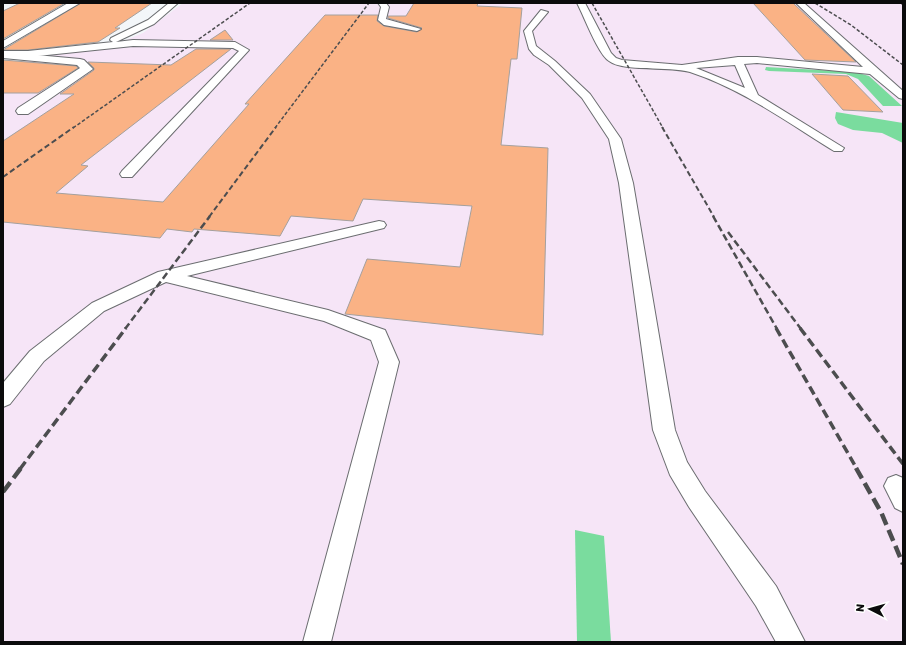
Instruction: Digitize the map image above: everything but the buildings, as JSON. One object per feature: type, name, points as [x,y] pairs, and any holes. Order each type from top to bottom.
[{"type":"street","points":[[3,44],[75,3]]},
{"type":"street","points":[[3,54],[80,62],[87,69],[23,111]]},
{"type":"lane","points":[[100,46],[151,22],[174,3]]},
{"type":"lane","points":[[382,3],[385,7],[382,20],[387,23],[417,29]]},
{"type":"lane","points":[[581,3],[607,54],[613,60],[621,63],[677,67],[694,70],[754,98],[838,148]]},
{"type":"lane","points":[[800,3],[873,71],[903,96]]},
{"type":"lane","points":[[544,12],[528,31],[532,48],[552,63],[586,96],[615,139],[626,183],[664,430],[678,468],[697,499],[766,596],[790,642]]},
{"type":"lane","points":[[3,54],[28,54],[133,43],[235,45],[245,50],[127,174]]},
{"type":"lane","points":[[677,67],[738,60],[757,60],[873,71]]},
{"type":"lane","points":[[738,60],[754,98]]},
{"type":"lane","points":[[3,398],[37,356],[98,307],[164,276],[379,225]]},
{"type":"lane","points":[[164,276],[328,316],[378,335],[389,362],[317,642]]},
{"type":"shaded area","points":[[183,3],[903,3],[903,642],[3,642],[3,76],[33,57],[107,48],[143,33]]},
{"type":"green space","points":[[766,67],[855,72],[869,76],[902,106],[883,106],[858,79],[846,74],[769,71],[765,70]]},
{"type":"green space","points":[[836,112],[903,123],[903,143],[882,133],[853,130],[838,124],[835,118]]},
{"type":"green space","points":[[575,530],[604,536],[611,642],[577,642]]},
{"type":"railway","points":[[73,128],[250,3]]},
{"type":"railway","points":[[275,128],[369,3]]},
{"type":"railway","points":[[592,3],[663,128]]},
{"type":"railway","points":[[815,3],[851,25],[903,65]]},
{"type":"railway","points":[[3,177],[74,127]]},
{"type":"railway","points":[[209,217],[276,127]]},
{"type":"railway","points":[[662,127],[714,217]]},
{"type":"railway","points":[[125,329],[210,216]]},
{"type":"railway","points":[[713,216],[777,329]]},
{"type":"railway","points":[[728,232],[801,329]]},
{"type":"railway","points":[[20,469],[126,328]]},
{"type":"railway","points":[[776,328],[857,469]]},
{"type":"railway","points":[[800,328],[903,464]]},
{"type":"railway","points":[[3,492],[21,468]]},
{"type":"railway","points":[[856,468],[881,512],[903,564]]}]
